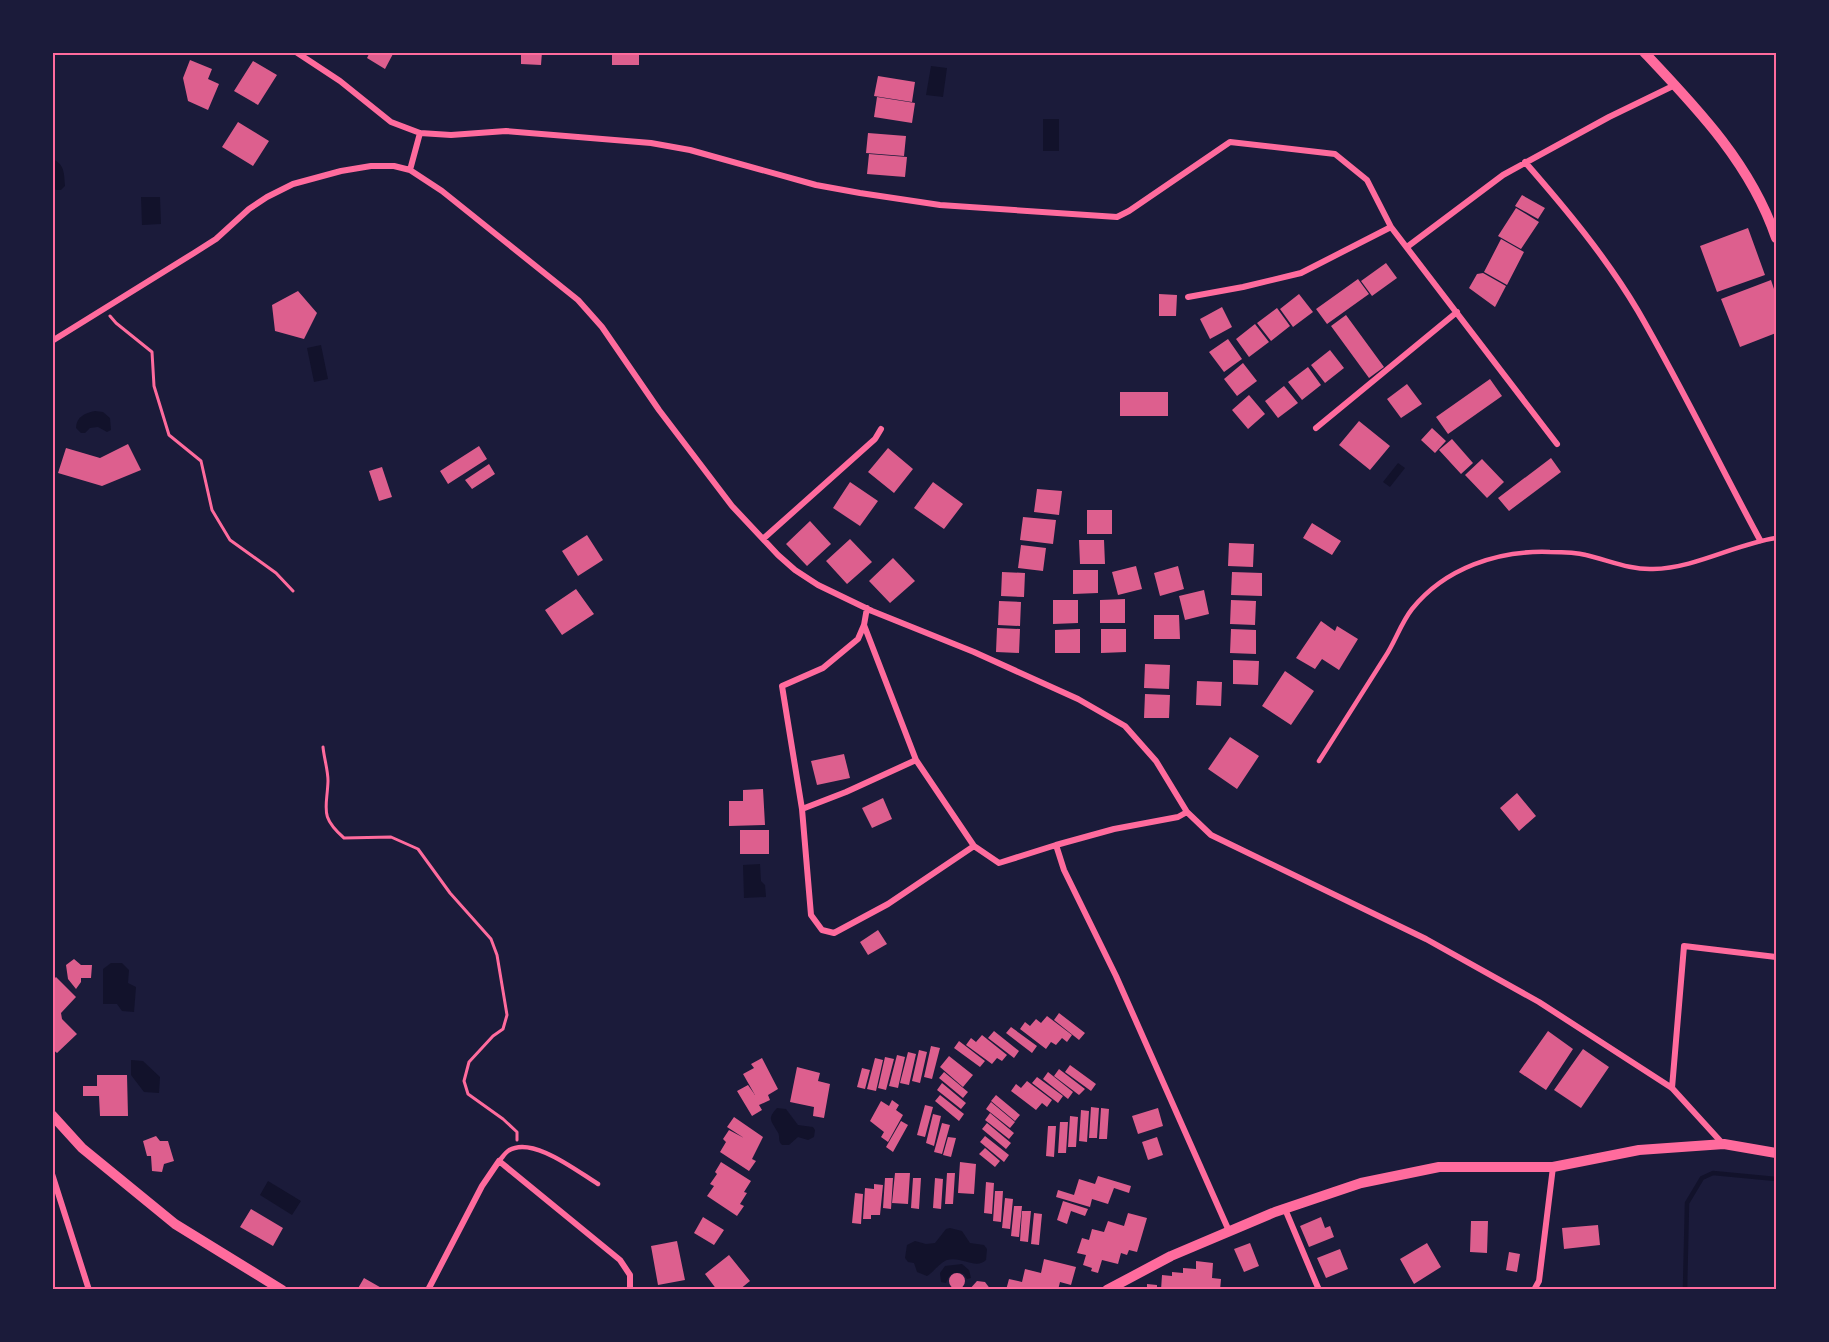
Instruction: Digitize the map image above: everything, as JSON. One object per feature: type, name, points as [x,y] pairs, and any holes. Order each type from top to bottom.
[{"type":"street","points":[[296,52],[340,81],[391,122],[420,133],[451,135],[506,131],[651,143],[690,150],[816,185],[940,205],[1117,217],[1230,142],[1335,154],[1367,180],[1391,227],[1557,444]]},
{"type":"street","points":[[1644,52],[1731,150],[1767,209],[1776,238]]},
{"type":"street","points":[[1407,247],[1503,175],[1675,85]]},
{"type":"street","points":[[410,170],[420,133]]},
{"type":"street","points":[[1525,162],[1573,218],[1612,271],[1637,311],[1760,540]]},
{"type":"street","points":[[52,341],[216,239],[249,209],[293,184],[341,171],[371,166],[394,166],[410,170],[442,191],[578,300],[602,327],[659,410],[732,506],[795,570],[818,585],[867,608],[1078,699],[1125,726],[1156,761],[1187,812],[1211,835],[1426,939],[1559,1015],[1672,1088],[1724,1144]]},
{"type":"street","points":[[1188,297],[1301,273],[1391,227]]},
{"type":"street","points":[[1316,428],[1457,312]]},
{"type":"street","points":[[764,539],[875,439],[881,429]]},
{"type":"street","points":[[867,608],[864,625],[858,639],[823,668],[782,686],[802,809],[811,915],[822,930],[834,933],[888,904],[974,846]]},
{"type":"street","points":[[864,625],[916,760],[974,846],[999,863],[1114,829],[1178,817],[1187,812]]},
{"type":"street","points":[[802,809],[916,760]]},
{"type":"street","points":[[1056,845],[1064,870],[1116,976],[1229,1231]]},
{"type":"street","points":[[1672,1088],[1684,946],[1776,957]]},
{"type":"street","points":[[52,1115],[82,1148],[176,1224],[282,1290]]},
{"type":"street","points":[[1107,1290],[1171,1256],[1285,1209],[1361,1183],[1439,1167],[1553,1167],[1639,1150],[1724,1144],[1776,1153]]},
{"type":"street","points":[[428,1290],[482,1186],[499,1161],[621,1260],[630,1275],[630,1290]]},
{"type":"street","points":[[1534,1290],[1539,1281],[1553,1167]]},
{"type":"street","points":[[52,1174],[89,1290]]},
{"type":"street","points":[[1285,1209],[1319,1290]]},
{"type":"lane","points":[[1319,761],[1390,650],[1411,610],[1436,585],[1471,564],[1509,553],[1548,552],[1583,554],[1631,567],[1653,569],[1714,557],[1760,540],[1776,537]]},
{"type":"lane","points":[[499,1161],[508,1151],[516,1147],[532,1147],[552,1156],[598,1184]]},
{"type":"path","points":[[104,309],[116,323],[153,352],[154,386],[169,435],[201,461],[212,510],[230,540],[276,573],[293,591]]},
{"type":"path","points":[[322,747],[328,780],[324,804],[330,826],[344,838],[391,837],[418,849],[450,892],[491,939],[497,956],[507,1015],[502,1029],[469,1062],[464,1081],[468,1094],[517,1132],[516,1147]]},
{"type":"shaded area","points":[[931,66],[947,68],[943,97],[926,95]]},
{"type":"shaded area","points":[[1043,119],[1059,119],[1059,151],[1043,151]]},
{"type":"shaded area","points":[[53,159],[60,164],[63,170],[65,186],[61,190],[53,187]]},
{"type":"shaded area","points":[[141,197],[160,197],[161,224],[142,225]]},
{"type":"shaded area","points":[[321,345],[328,379],[314,382],[307,348]]},
{"type":"shaded area","points":[[95,411],[103,412],[110,418],[111,430],[107,432],[98,427],[81,433],[76,428],[79,418]]},
{"type":"shaded area","points":[[1398,463],[1405,468],[1390,487],[1383,482]]},
{"type":"shaded area","points":[[760,864],[761,881],[765,885],[766,897],[744,898],[743,865]]},
{"type":"shaded area","points":[[111,963],[122,963],[129,970],[128,983],[136,987],[134,1012],[122,1011],[117,1004],[103,1004],[103,969]]},
{"type":"shaded area","points":[[131,1060],[143,1061],[160,1077],[159,1093],[144,1092],[131,1075]]},
{"type":"shaded area","points":[[777,1108],[786,1109],[798,1125],[813,1127],[814,1137],[808,1140],[798,1137],[789,1145],[782,1145],[771,1120]]},
{"type":"shaded area","points":[[268,1181],[301,1201],[292,1215],[260,1195]]},
{"type":"shaded area","points":[[946,1229],[962,1231],[970,1243],[984,1245],[987,1249],[986,1260],[978,1264],[947,1260],[927,1276],[917,1272],[914,1263],[908,1262],[905,1258],[907,1245],[915,1241],[926,1244],[935,1243]]},
{"type":"shaded area","points":[[962,1264],[969,1270],[971,1278],[967,1279],[964,1274],[955,1273],[946,1283],[941,1282],[940,1273],[945,1266]]},
{"type":"building","points":[[370,52],[394,52],[385,69],[367,58]]},
{"type":"building","points":[[521,52],[542,52],[541,65],[521,64]]},
{"type":"building","points":[[612,52],[639,52],[639,65],[612,65]]},
{"type":"building","points":[[190,60],[212,69],[208,79],[219,84],[208,110],[188,101],[183,78]]},
{"type":"building","points":[[253,61],[277,75],[258,105],[234,91]]},
{"type":"building","points":[[878,76],[915,82],[912,102],[874,96]]},
{"type":"building","points":[[877,97],[915,103],[912,123],[874,117]]},
{"type":"building","points":[[238,122],[269,141],[253,166],[222,147]]},
{"type":"building","points":[[868,133],[906,136],[904,156],[866,153]]},
{"type":"building","points":[[869,154],[907,157],[905,177],[867,174]]},
{"type":"building","points":[[1522,195],[1545,208],[1538,219],[1515,206]]},
{"type":"building","points":[[1516,208],[1539,222],[1521,249],[1498,236]]},
{"type":"building","points":[[1748,228],[1765,275],[1717,292],[1700,246]]},
{"type":"building","points":[[1501,239],[1524,252],[1507,285],[1484,272]]},
{"type":"building","points":[[1386,263],[1397,278],[1372,296],[1361,281]]},
{"type":"building","points":[[1483,273],[1506,286],[1495,307],[1469,288],[1477,274]]},
{"type":"building","points":[[1358,279],[1369,294],[1327,324],[1316,309]]},
{"type":"building","points":[[1771,280],[1776,295],[1776,333],[1740,347],[1721,299]]},
{"type":"building","points":[[298,291],[317,313],[304,339],[275,331],[272,305]]},
{"type":"building","points":[[1159,294],[1177,295],[1176,316],[1159,316]]},
{"type":"building","points":[[1299,294],[1313,312],[1293,327],[1280,309]]},
{"type":"building","points":[[1222,307],[1232,327],[1210,339],[1200,319]]},
{"type":"building","points":[[1277,308],[1290,326],[1271,341],[1257,323]]},
{"type":"building","points":[[1346,315],[1384,367],[1369,378],[1331,326]]},
{"type":"building","points":[[1255,324],[1269,342],[1249,357],[1236,339]]},
{"type":"building","points":[[1228,339],[1242,359],[1224,372],[1209,352]]},
{"type":"building","points":[[1330,350],[1344,368],[1325,383],[1311,365]]},
{"type":"building","points":[[1243,363],[1257,381],[1237,396],[1224,379]]},
{"type":"building","points":[[1308,367],[1321,385],[1302,400],[1288,382]]},
{"type":"building","points":[[1490,379],[1502,396],[1448,434],[1436,417]]},
{"type":"building","points":[[1407,384],[1422,404],[1401,418],[1387,399]]},
{"type":"building","points":[[1284,386],[1298,403],[1278,418],[1265,401]]},
{"type":"building","points":[[1120,392],[1168,392],[1168,416],[1120,416]]},
{"type":"building","points":[[1249,395],[1265,414],[1248,429],[1232,410]]},
{"type":"building","points":[[1359,421],[1390,446],[1370,470],[1339,445]]},
{"type":"building","points":[[1432,428],[1446,441],[1435,453],[1421,440]]},
{"type":"building","points":[[1452,439],[1473,463],[1461,474],[1439,450]]},
{"type":"building","points":[[128,444],[141,470],[102,486],[58,473],[66,448],[100,458]]},
{"type":"building","points":[[479,446],[487,459],[448,484],[440,471]]},
{"type":"building","points":[[888,448],[913,469],[894,493],[868,472]]},
{"type":"building","points":[[1551,458],[1561,472],[1509,511],[1498,498]]},
{"type":"building","points":[[1482,459],[1504,482],[1487,498],[1465,475]]},
{"type":"building","points":[[489,464],[495,474],[472,489],[465,480]]},
{"type":"building","points":[[382,467],[392,497],[379,501],[369,471]]},
{"type":"building","points":[[850,482],[878,501],[860,526],[833,508]]},
{"type":"building","points":[[933,482],[963,504],[944,529],[914,508]]},
{"type":"building","points":[[1037,489],[1062,491],[1059,515],[1034,512]]},
{"type":"building","points":[[1087,510],[1112,510],[1112,534],[1087,534]]},
{"type":"building","points":[[1023,517],[1056,520],[1053,544],[1020,540]]},
{"type":"building","points":[[810,521],[831,544],[807,566],[786,544]]},
{"type":"building","points":[[1312,523],[1341,541],[1332,555],[1303,538]]},
{"type":"building","points":[[587,535],[603,560],[578,576],[562,551]]},
{"type":"building","points":[[850,539],[872,562],[847,584],[826,561]]},
{"type":"building","points":[[1079,540],[1104,540],[1105,564],[1080,564]]},
{"type":"building","points":[[1229,543],[1254,544],[1253,567],[1228,566]]},
{"type":"building","points":[[1021,545],[1046,548],[1043,571],[1018,568]]},
{"type":"building","points":[[893,558],[915,581],[890,603],[869,581]]},
{"type":"building","points":[[1136,566],[1142,589],[1118,595],[1112,572]]},
{"type":"building","points":[[1178,566],[1184,589],[1160,596],[1154,573]]},
{"type":"building","points":[[1073,570],[1098,570],[1098,593],[1073,594]]},
{"type":"building","points":[[1002,572],[1025,573],[1024,597],[1001,596]]},
{"type":"building","points":[[1232,572],[1262,573],[1262,596],[1231,595]]},
{"type":"building","points":[[576,589],[594,614],[562,635],[545,610]]},
{"type":"building","points":[[1204,590],[1209,614],[1185,620],[1179,596]]},
{"type":"building","points":[[1125,599],[1125,623],[1100,623],[1100,600]]},
{"type":"building","points":[[1053,600],[1078,600],[1078,623],[1053,624]]},
{"type":"building","points":[[1231,600],[1256,601],[1255,625],[1230,624]]},
{"type":"building","points":[[999,601],[1021,602],[1020,626],[998,625]]},
{"type":"building","points":[[1154,615],[1179,615],[1180,639],[1154,639]]},
{"type":"building","points":[[1321,621],[1335,631],[1337,626],[1358,639],[1339,670],[1322,659],[1315,669],[1296,658]]},
{"type":"building","points":[[997,628],[1020,629],[1019,653],[996,652]]},
{"type":"building","points":[[1080,629],[1080,653],[1055,653],[1055,630]]},
{"type":"building","points":[[1101,629],[1126,629],[1126,652],[1101,653]]},
{"type":"building","points":[[1231,629],[1256,630],[1256,654],[1230,653]]},
{"type":"building","points":[[1233,660],[1259,661],[1258,685],[1233,684]]},
{"type":"building","points":[[1145,664],[1170,665],[1169,689],[1144,688]]},
{"type":"building","points":[[1285,671],[1314,691],[1291,725],[1262,706]]},
{"type":"building","points":[[1197,681],[1222,682],[1221,706],[1196,705]]},
{"type":"building","points":[[1145,694],[1170,695],[1169,718],[1144,718]]},
{"type":"building","points":[[1230,737],[1259,756],[1237,789],[1208,769]]},
{"type":"building","points":[[844,754],[850,778],[817,785],[811,761]]},
{"type":"building","points":[[763,789],[765,825],[729,826],[729,801],[743,801],[743,790]]},
{"type":"building","points":[[1517,793],[1536,816],[1519,831],[1500,808]]},
{"type":"building","points":[[883,798],[892,819],[872,828],[862,808]]},
{"type":"building","points":[[740,830],[769,830],[769,854],[740,854]]},
{"type":"building","points":[[878,930],[887,944],[868,955],[860,942]]},
{"type":"building","points":[[74,959],[81,965],[92,965],[91,978],[81,978],[76,989],[68,979],[66,965]]},
{"type":"building","points":[[56,977],[76,997],[61,1013],[62,1019],[77,1034],[57,1053],[52,1049],[52,981]]},
{"type":"building","points":[[1059,1013],[1085,1033],[1079,1040],[1054,1020]]},
{"type":"building","points":[[1047,1016],[1072,1035],[1067,1042],[1062,1038],[1056,1045],[1051,1042],[1046,1049],[1020,1029],[1025,1022],[1030,1026],[1036,1019],[1041,1023]]},
{"type":"building","points":[[1011,1027],[1037,1046],[1032,1053],[1006,1033]]},
{"type":"building","points":[[994,1031],[1019,1051],[1014,1058],[988,1038]]},
{"type":"building","points":[[1548,1031],[1573,1049],[1546,1090],[1519,1072]]},
{"type":"building","points":[[982,1035],[1007,1055],[1002,1061],[997,1058],[992,1064],[966,1045],[971,1038],[976,1042]]},
{"type":"building","points":[[959,1041],[985,1061],[980,1067],[954,1048]]},
{"type":"building","points":[[931,1046],[940,1048],[932,1079],[924,1077]]},
{"type":"building","points":[[1583,1049],[1609,1067],[1581,1108],[1554,1090]]},
{"type":"building","points":[[919,1050],[927,1052],[920,1083],[912,1081]]},
{"type":"building","points":[[908,1052],[916,1054],[909,1085],[900,1083]]},
{"type":"building","points":[[897,1055],[905,1057],[898,1088],[889,1086]]},
{"type":"building","points":[[949,1056],[973,1075],[963,1087],[940,1067]]},
{"type":"building","points":[[885,1057],[894,1059],[886,1090],[878,1088]]},
{"type":"building","points":[[762,1058],[778,1089],[768,1095],[770,1100],[759,1105],[762,1110],[752,1116],[737,1091],[748,1085],[755,1095],[743,1074],[754,1068],[751,1064]]},
{"type":"building","points":[[875,1058],[883,1060],[876,1091],[867,1089]]},
{"type":"building","points":[[1070,1065],[1096,1084],[1091,1091],[1065,1072]]},
{"type":"building","points":[[797,1067],[820,1073],[818,1081],[830,1084],[824,1118],[813,1116],[814,1107],[790,1102]]},
{"type":"building","points":[[862,1068],[870,1070],[865,1089],[857,1087]]},
{"type":"building","points":[[1059,1069],[1085,1089],[1079,1095],[1054,1076]]},
{"type":"building","points":[[944,1072],[968,1092],[963,1098],[939,1078]]},
{"type":"building","points":[[1048,1072],[1073,1092],[1068,1099],[1043,1079]]},
{"type":"building","points":[[97,1075],[127,1075],[128,1116],[100,1116],[99,1096],[83,1096],[83,1086],[97,1086]]},
{"type":"building","points":[[1037,1077],[1063,1096],[1058,1103],[1032,1083]]},
{"type":"building","points":[[1027,1081],[1052,1100],[1047,1107],[1042,1103],[1036,1110],[1011,1091],[1016,1084],[1021,1088]]},
{"type":"building","points":[[942,1083],[966,1103],[961,1109],[937,1090]]},
{"type":"building","points":[[940,1095],[964,1114],[959,1121],[935,1101]]},
{"type":"building","points":[[996,1095],[1020,1115],[1015,1121],[991,1101]]},
{"type":"building","points":[[892,1100],[899,1105],[896,1110],[903,1115],[888,1142],[881,1137],[884,1132],[870,1121],[881,1101],[889,1106]]},
{"type":"building","points":[[991,1102],[1015,1122],[1010,1128],[986,1109]]},
{"type":"building","points":[[925,1105],[933,1107],[925,1137],[917,1135]]},
{"type":"building","points":[[1091,1107],[1099,1108],[1097,1138],[1089,1138]]},
{"type":"building","points":[[1101,1108],[1109,1109],[1107,1139],[1099,1139]]},
{"type":"building","points":[[1158,1108],[1163,1126],[1138,1134],[1132,1116]]},
{"type":"building","points":[[1081,1110],[1089,1111],[1087,1142],[1079,1141]]},
{"type":"building","points":[[990,1113],[1014,1133],[1009,1139],[985,1120]]},
{"type":"building","points":[[933,1114],[941,1116],[934,1146],[926,1143]]},
{"type":"building","points":[[1070,1116],[1078,1117],[1076,1147],[1068,1147]]},
{"type":"building","points":[[734,1117],[763,1137],[752,1159],[756,1161],[749,1171],[720,1152],[726,1142],[723,1139],[729,1130],[744,1138],[727,1127]]},
{"type":"building","points":[[901,1121],[908,1125],[893,1152],[886,1147]]},
{"type":"building","points":[[1060,1122],[1068,1122],[1066,1153],[1058,1153]]},
{"type":"building","points":[[942,1123],[950,1125],[942,1154],[934,1152]]},
{"type":"building","points":[[987,1123],[1011,1143],[1006,1149],[982,1129]]},
{"type":"building","points":[[1048,1126],[1056,1126],[1054,1157],[1046,1156]]},
{"type":"building","points":[[156,1136],[160,1141],[168,1141],[174,1161],[164,1164],[162,1172],[152,1171],[151,1156],[147,1156],[143,1141]]},
{"type":"building","points":[[985,1136],[1009,1155],[1004,1162],[980,1142]]},
{"type":"building","points":[[948,1137],[956,1138],[951,1157],[943,1155]]},
{"type":"building","points":[[1157,1137],[1163,1155],[1148,1160],[1142,1142]]},
{"type":"building","points":[[985,1148],[1000,1161],[995,1167],[979,1154]]},
{"type":"building","points":[[721,1162],[751,1181],[740,1204],[744,1206],[737,1216],[707,1196],[714,1186],[710,1184]]},
{"type":"building","points":[[960,1162],[976,1164],[974,1194],[958,1193]]},
{"type":"building","points":[[895,1173],[910,1173],[908,1204],[892,1203]]},
{"type":"building","points":[[947,1173],[955,1173],[953,1204],[945,1204]]},
{"type":"building","points":[[1098,1176],[1131,1186],[1129,1193],[1114,1188],[1108,1204],[1092,1199],[1090,1207],[1056,1197],[1058,1190],[1074,1195],[1079,1179],[1095,1184]]},
{"type":"building","points":[[885,1178],[893,1178],[891,1209],[883,1208]]},
{"type":"building","points":[[913,1178],[921,1178],[919,1209],[911,1208]]},
{"type":"building","points":[[935,1178],[943,1179],[941,1209],[933,1208]]},
{"type":"building","points":[[986,1182],[994,1183],[992,1214],[984,1213]]},
{"type":"building","points":[[874,1184],[883,1185],[880,1215],[871,1215],[871,1219],[863,1219],[865,1188],[874,1189]]},
{"type":"building","points":[[995,1191],[1003,1191],[1001,1222],[993,1221]]},
{"type":"building","points":[[855,1193],[863,1194],[861,1224],[852,1223]]},
{"type":"building","points":[[1005,1198],[1013,1199],[1010,1229],[1002,1228]]},
{"type":"building","points":[[1063,1201],[1088,1209],[1085,1216],[1071,1211],[1067,1224],[1057,1220]]},
{"type":"building","points":[[1014,1206],[1022,1206],[1019,1237],[1011,1236]]},
{"type":"building","points":[[251,1209],[283,1228],[273,1246],[240,1227]]},
{"type":"building","points":[[1022,1211],[1031,1211],[1028,1242],[1020,1241]]},
{"type":"building","points":[[1034,1213],[1042,1214],[1039,1245],[1031,1244]]},
{"type":"building","points":[[1128,1213],[1147,1218],[1137,1252],[1129,1250],[1127,1255],[1121,1253],[1118,1264],[1102,1260],[1098,1273],[1091,1271],[1092,1268],[1083,1265],[1086,1255],[1077,1253],[1082,1238],[1089,1240],[1092,1229],[1104,1232],[1108,1221],[1124,1226]]},
{"type":"building","points":[[703,1217],[724,1230],[714,1245],[694,1233]]},
{"type":"building","points":[[1321,1217],[1325,1228],[1330,1226],[1334,1237],[1309,1247],[1300,1226]]},
{"type":"building","points":[[1471,1221],[1488,1221],[1487,1253],[1470,1252]]},
{"type":"building","points":[[1598,1225],[1600,1245],[1564,1249],[1562,1228]]},
{"type":"building","points":[[677,1241],[685,1280],[658,1285],[651,1246]]},
{"type":"building","points":[[1250,1243],[1259,1266],[1244,1272],[1234,1249]]},
{"type":"building","points":[[1427,1243],[1441,1267],[1414,1284],[1400,1259]]},
{"type":"building","points":[[1340,1249],[1348,1269],[1326,1278],[1317,1258]]},
{"type":"building","points":[[1509,1252],[1520,1254],[1517,1272],[1506,1270]]},
{"type":"building","points":[[729,1255],[750,1281],[739,1290],[717,1290],[705,1274]]},
{"type":"building","points":[[1044,1259],[1076,1267],[1071,1285],[1060,1282],[1058,1290],[1006,1290],[1009,1279],[1022,1282],[1025,1269],[1041,1273]]},
{"type":"building","points":[[1196,1261],[1213,1263],[1212,1278],[1221,1279],[1220,1290],[1161,1290],[1162,1275],[1172,1276],[1172,1272],[1183,1273],[1183,1268],[1196,1269]]},
{"type":"building","points":[[957,1273],[963,1275],[965,1281],[963,1287],[957,1289],[951,1287],[949,1281],[951,1275]]},
{"type":"building","points":[[364,1278],[385,1290],[357,1290]]},
{"type":"building","points":[[977,1281],[985,1282],[991,1290],[969,1290]]},
{"type":"building","points":[[1147,1284],[1157,1285],[1157,1290],[1147,1290]]},
{"type":"waterway","points":[[1685,1290],[1687,1203],[1702,1178],[1713,1173],[1776,1179]]}]
